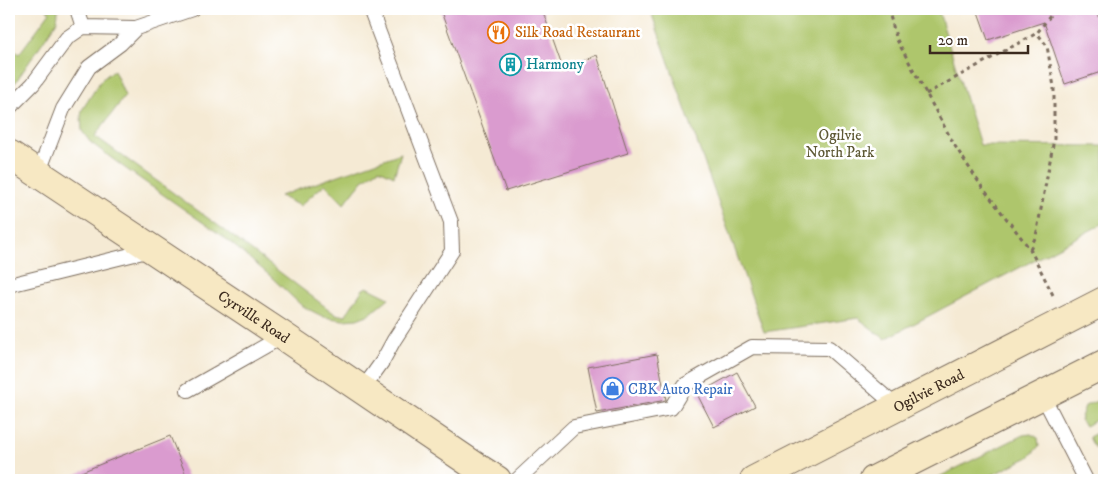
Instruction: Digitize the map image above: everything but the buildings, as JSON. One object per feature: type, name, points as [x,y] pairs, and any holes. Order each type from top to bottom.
[{"type":"main road","name":"Cyrville Road","points":[[9,154],[497,480]]},
{"type":"main road","name":"Ogilvie Road","points":[[754,480],[1104,301]]},
{"type":"main road","points":[[874,480],[1104,364]]},
{"type":"main road","points":[[458,455],[474,480]]},
{"type":"lane","points":[[77,9],[84,27]]},
{"type":"lane","points":[[9,108],[33,84],[67,38],[84,27],[136,28],[192,9]]},
{"type":"lane","points":[[362,390],[382,362],[394,340],[452,251],[451,222],[370,9]]},
{"type":"lane","points":[[38,174],[63,109],[89,66],[120,44],[136,28]]},
{"type":"lane","points":[[9,285],[153,250]]},
{"type":"lane","points":[[188,390],[283,336]]},
{"type":"lane","points":[[517,480],[574,426],[671,408],[685,386],[752,347],[829,348],[897,408]]},
{"type":"lane","points":[[1043,396],[1086,480]]},
{"type":"path","points":[[888,9],[897,40],[955,146],[982,187],[1030,249],[1066,321]]},
{"type":"path","points":[[926,94],[1037,33],[1050,16],[1048,9]]},
{"type":"path","points":[[1030,249],[1036,236],[1054,139],[1054,87],[1047,46],[1037,33]]},
{"type":"green space","points":[[46,9],[58,9],[57,21],[15,83],[9,88],[9,47],[19,54],[50,12]]},
{"type":"green space","name":"Ogilvie North Park","points":[[650,9],[938,9],[980,145],[1104,146],[1104,223],[885,339],[858,318],[764,332]]},
{"type":"green space","points":[[114,70],[125,96],[95,136],[223,229],[335,314],[345,316],[363,289],[367,287],[389,298],[370,314],[357,319],[343,320],[324,317],[302,306],[225,238],[90,142],[82,131],[82,110],[101,80]]},
{"type":"green space","points":[[401,153],[394,176],[379,169],[363,180],[344,204],[325,184],[300,206],[280,196]]},
{"type":"green space","points":[[1104,398],[1104,416],[1085,426],[1080,420],[1085,406]]},
{"type":"green space","points":[[1104,429],[1104,456],[1102,456],[1089,437]]},
{"type":"green space","points":[[1031,434],[1038,438],[1039,446],[1029,457],[982,480],[933,480],[1023,435]]},
{"type":"place","name":"Silk Road Restaurant","points":[[499,32]]},
{"type":"place","name":"Harmony","points":[[510,64]]},
{"type":"place","name":"CBK Auto Repair","points":[[612,389]]}]
